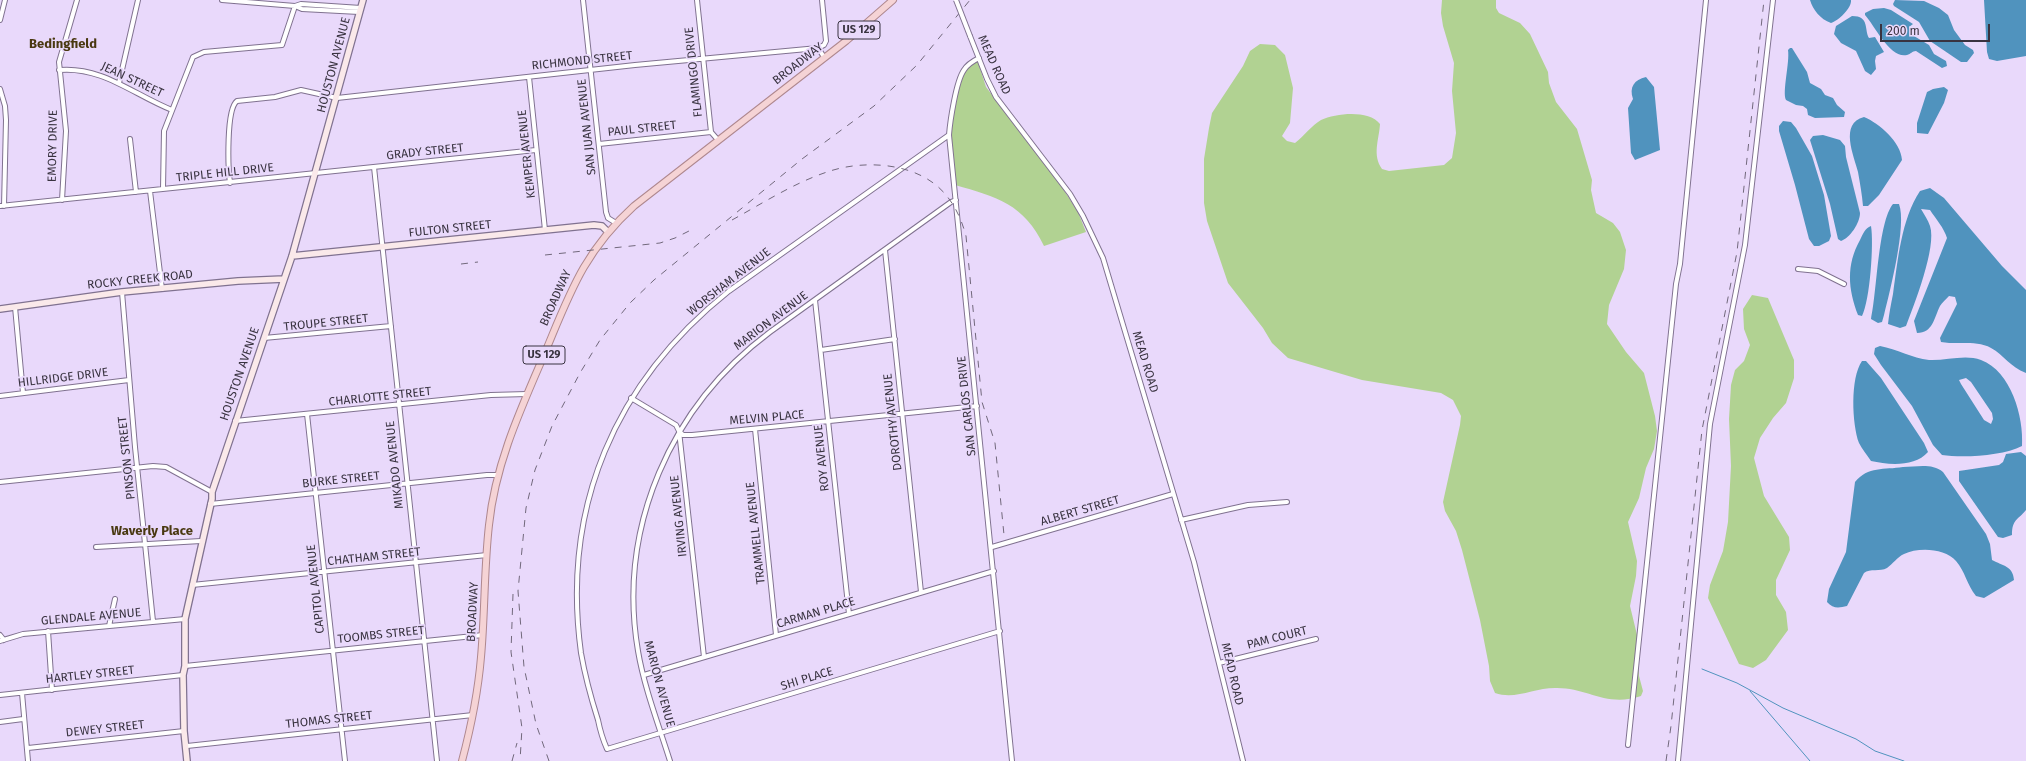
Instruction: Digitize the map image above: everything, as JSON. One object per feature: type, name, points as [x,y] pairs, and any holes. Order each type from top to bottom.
[{"type":"main road","name":"BROADWAY","points":[[462,761],[473,716],[479,678],[483,635],[489,524],[498,475],[504,451],[574,282],[586,261],[608,232],[634,206],[861,28],[892,0]]},
{"type":"street","points":[[0,20],[5,0]]},
{"type":"street","name":"EMORY DRIVE","points":[[62,200],[66,131],[59,62],[77,0]]},
{"type":"street","points":[[119,83],[138,0]]},
{"type":"street","points":[[222,0],[249,1],[295,6],[302,9],[360,10]]},
{"type":"street","name":"HOUSTON AVENUE","points":[[187,761],[187,746],[184,731],[183,675],[185,666],[185,618],[212,492],[292,256],[316,174],[363,0]]},
{"type":"street","name":"SAN JUAN AVENUE","points":[[583,0],[607,216],[616,223]]},
{"type":"street","name":"FLAMINGO DRIVE","points":[[697,0],[711,132],[718,140]]},
{"type":"street","points":[[822,0],[826,41],[824,45],[818,48],[824,57]]},
{"type":"street","name":"MEAD ROAD","points":[[956,0],[987,79],[1000,103],[1070,194],[1095,240],[1107,269],[1203,595],[1243,761]]},
{"type":"street","points":[[1628,745],[1676,284],[1680,264],[1706,0]]},
{"type":"street","points":[[1678,761],[1710,424],[1745,245],[1773,0]]},
{"type":"street","points":[[163,190],[164,134],[172,110],[195,56],[204,52],[280,46],[284,43],[295,6]]},
{"type":"street","name":"RICHMOND STREET","points":[[230,183],[227,152],[232,108],[235,102],[275,97],[301,90],[337,98],[591,70],[818,48]]},
{"type":"street","name":"SAN CARLOS DRIVE","points":[[979,58],[962,72],[950,123],[949,135],[992,547],[1012,761]]},
{"type":"street","name":"JEAN STREET","points":[[59,70],[86,71],[119,83],[172,110]]},
{"type":"street","name":"KEMPER AVENUE","points":[[529,77],[545,230]]},
{"type":"street","points":[[0,89],[5,106],[6,120],[2,206]]},
{"type":"street","name":"PAUL STREET","points":[[599,144],[711,132]]},
{"type":"street","name":"WORSHAM AVENUE","points":[[619,745],[607,749],[588,687],[578,625],[577,578],[584,522],[597,473],[610,439],[631,398],[674,341],[706,310],[729,291],[949,135]]},
{"type":"street","points":[[130,139],[136,192]]},
{"type":"street","name":"GRADY STREET","points":[[316,174],[536,150]]},
{"type":"street","name":"MIKADO AVENUE","points":[[374,168],[437,761]]},
{"type":"street","name":"TRIPLE HILL DRIVE","points":[[2,206],[316,174]]},
{"type":"street","points":[[150,191],[162,289]]},
{"type":"street","name":"MARION AVENUE","points":[[670,761],[644,675],[638,651],[635,626],[635,579],[643,520],[657,474],[668,449],[703,396],[733,363],[759,340],[951,202],[956,200]]},
{"type":"street","name":"FULTON STREET","points":[[292,256],[598,224],[608,232]]},
{"type":"street","name":"DOROTHY AVENUE","points":[[885,250],[920,592]]},
{"type":"street","points":[[1798,269],[1818,271],[1844,284]]},
{"type":"street","name":"ROCKY CREEK ROAD","points":[[0,309],[122,292],[284,279]]},
{"type":"street","name":"PINSON STREET","points":[[122,292],[137,467],[153,621]]},
{"type":"street","name":"ROY AVENUE","points":[[816,300],[849,614]]},
{"type":"street","points":[[15,307],[23,393]]},
{"type":"street","name":"TROUPE STREET","points":[[264,338],[391,326]]},
{"type":"street","points":[[821,350],[895,339]]},
{"type":"street","name":"HILLRIDGE DRIVE","points":[[0,396],[130,380]]},
{"type":"street","name":"CHARLOTTE STREET","points":[[235,421],[510,393],[527,394]]},
{"type":"street","points":[[631,398],[676,425],[680,431]]},
{"type":"street","name":"MELVIN PLACE","points":[[680,431],[683,435],[688,436],[977,406]]},
{"type":"street","name":"CAPITOL AVENUE","points":[[307,414],[345,761]]},
{"type":"street","name":"TRAMMELL AVENUE","points":[[755,429],[776,635]]},
{"type":"street","name":"IRVING AVENUE","points":[[680,431],[704,657]]},
{"type":"street","points":[[0,482],[153,466],[166,467],[212,492]]},
{"type":"street","name":"BURKE STREET","points":[[210,504],[316,492],[498,475]]},
{"type":"street","name":"ALBERT STREET","points":[[992,547],[1173,494]]},
{"type":"street","points":[[1181,520],[1248,505],[1287,502]]},
{"type":"street","points":[[96,547],[201,541]]},
{"type":"street","name":"CHATHAM STREET","points":[[192,585],[487,555]]},
{"type":"street","name":"CARMAN PLACE","points":[[644,675],[994,571]]},
{"type":"street","points":[[108,626],[115,599]]},
{"type":"street","name":"GLENDALE AVENUE","points":[[2,640],[23,634],[185,618]]},
{"type":"street","points":[[48,631],[52,690]]},
{"type":"street","name":"SHI PLACE","points":[[619,745],[1000,631]]},
{"type":"street","points":[[0,635],[2,640]]},
{"type":"street","name":"TOOMBS STREET","points":[[185,666],[483,635]]},
{"type":"street","name":"PAM COURT","points":[[1219,663],[1316,639]]},
{"type":"street","name":"HARTLEY STREET","points":[[0,695],[183,675]]},
{"type":"street","points":[[22,693],[23,719],[28,748],[28,761]]},
{"type":"street","name":"THOMAS STREET","points":[[187,746],[473,716]]},
{"type":"street","points":[[0,722],[23,719]]},
{"type":"street","name":"DEWEY STREET","points":[[28,748],[184,731]]},
{"type":"green space","points":[[1442,0],[1496,0],[1496,8],[1499,13],[1520,23],[1530,34],[1548,72],[1549,83],[1556,102],[1577,129],[1592,180],[1591,190],[1596,213],[1613,223],[1620,232],[1626,250],[1624,269],[1609,305],[1607,324],[1626,352],[1644,373],[1655,416],[1657,431],[1654,449],[1646,468],[1639,498],[1628,522],[1637,561],[1636,576],[1630,606],[1638,639],[1639,676],[1643,691],[1641,696],[1617,700],[1577,691],[1555,688],[1510,695],[1495,693],[1490,681],[1489,666],[1480,620],[1462,550],[1456,531],[1445,511],[1443,502],[1461,416],[1453,400],[1441,393],[1362,380],[1288,358],[1272,343],[1263,328],[1228,283],[1207,221],[1204,203],[1204,159],[1212,113],[1243,66],[1250,51],[1260,44],[1275,45],[1285,55],[1293,88],[1290,123],[1282,136],[1287,141],[1295,143],[1321,120],[1344,114],[1352,114],[1368,116],[1380,124],[1377,158],[1382,169],[1389,171],[1444,165],[1452,158],[1456,133],[1452,91],[1454,63],[1443,26],[1441,13]]},
{"type":"green space","points":[[977,59],[986,87],[1058,181],[1078,212],[1086,232],[1044,246],[1028,220],[1008,204],[996,198],[955,185],[949,134],[951,122],[961,74]]},
{"type":"green space","points":[[1752,295],[1768,298],[1794,360],[1794,378],[1786,403],[1773,418],[1760,438],[1754,458],[1764,496],[1789,537],[1790,550],[1776,580],[1776,595],[1786,612],[1788,630],[1766,660],[1753,668],[1739,664],[1708,598],[1710,585],[1723,551],[1728,522],[1731,466],[1729,419],[1731,385],[1735,370],[1744,361],[1750,345],[1744,329],[1743,309]]},
{"type":"water","points":[[1810,0],[1851,0],[1851,3],[1844,14],[1831,23],[1818,14]]},
{"type":"water","points":[[1895,0],[1924,1],[1939,8],[1948,15],[1954,30],[1965,45],[1973,50],[1974,53],[1967,62],[1961,62],[1930,41],[1919,22],[1894,6],[1893,4]]},
{"type":"water","points":[[1984,0],[2026,0],[2026,56],[1997,61],[1989,59],[1987,52]]},
{"type":"water","points":[[1884,8],[1891,10],[1913,24],[1909,27],[1914,36],[1929,45],[1934,54],[1946,61],[1947,66],[1942,68],[1916,51],[1913,51],[1907,55],[1901,55],[1889,47],[1865,15],[1865,13],[1873,9]]},
{"type":"water","points":[[1852,16],[1862,18],[1869,38],[1875,37],[1884,52],[1876,56],[1876,69],[1871,75],[1865,71],[1856,51],[1841,43],[1834,34],[1836,26]]},
{"type":"water","points":[[1792,48],[1807,72],[1810,83],[1821,89],[1825,95],[1833,98],[1837,105],[1845,112],[1844,117],[1815,118],[1808,115],[1807,109],[1803,106],[1796,105],[1786,100],[1785,90],[1788,50]]},
{"type":"water","points":[[1646,77],[1654,87],[1660,150],[1635,160],[1631,153],[1628,108],[1633,99],[1632,88],[1638,80]]},
{"type":"water","points":[[1944,87],[1948,90],[1944,103],[1928,134],[1917,133],[1917,123],[1927,92]]},
{"type":"water","points":[[1864,117],[1882,128],[1888,134],[1898,147],[1902,160],[1879,195],[1868,206],[1863,206],[1858,172],[1850,141],[1852,126],[1856,120]]},
{"type":"water","points":[[1783,121],[1791,122],[1796,128],[1812,156],[1824,195],[1831,236],[1829,241],[1819,246],[1814,246],[1809,239],[1779,131],[1779,126]]},
{"type":"water","points":[[1823,135],[1840,140],[1845,146],[1846,157],[1860,213],[1860,217],[1854,230],[1848,237],[1841,241],[1838,239],[1830,204],[1810,140],[1813,136]]},
{"type":"water","points":[[1930,188],[1944,198],[2002,266],[2026,290],[2026,373],[2016,368],[1991,348],[1973,343],[1941,342],[1940,338],[1957,304],[1955,297],[1949,296],[1940,306],[1930,328],[1917,333],[1914,321],[1947,238],[1942,227],[1930,210],[1921,209],[1930,226],[1930,248],[1924,276],[1906,326],[1900,328],[1888,324],[1904,227],[1908,215],[1920,191]]},
{"type":"water","points":[[1893,204],[1899,204],[1901,227],[1897,258],[1884,315],[1882,322],[1878,323],[1871,319],[1881,241],[1888,213]]},
{"type":"water","points":[[1871,226],[1871,272],[1865,309],[1862,316],[1858,315],[1852,296],[1850,277],[1855,249],[1866,230]]},
{"type":"water","points":[[1880,346],[1886,347],[1929,360],[1975,358],[1991,366],[2008,384],[2014,396],[2021,422],[2022,446],[1994,454],[1961,456],[1942,455],[1933,445],[1912,406],[1874,354],[1875,348]],"holes":[[[1966,378],[1971,382],[1992,413],[1993,419],[1991,424],[1984,420],[1959,380]]]},
{"type":"water","points":[[1862,361],[1866,361],[1881,378],[1924,443],[1928,452],[1923,457],[1901,464],[1871,461],[1862,448],[1859,443],[1855,425],[1853,401],[1855,378]]},
{"type":"water","points":[[2021,452],[2026,456],[2026,510],[2014,523],[2012,535],[2003,538],[1998,537],[1959,481],[1959,471],[1999,465],[2003,462],[2006,454]]},
{"type":"water","points":[[1929,466],[1943,472],[1986,534],[1990,544],[1992,560],[2010,569],[2014,580],[1984,598],[1976,596],[1959,565],[1951,557],[1938,551],[1916,550],[1902,555],[1887,568],[1864,573],[1847,606],[1836,607],[1827,602],[1829,589],[1846,552],[1855,482],[1865,473],[1871,471],[1903,467]]},
{"type":"waterway","points":[[1702,669],[1737,683],[1783,708],[1856,739],[1875,751],[1904,761]]},
{"type":"waterway","points":[[1750,691],[1810,761]]},
{"type":"railway","points":[[549,761],[536,724],[524,667],[518,591],[526,508],[535,470],[552,426],[580,373],[600,340],[630,303],[654,280],[802,159],[874,106],[917,65],[970,0]]},
{"type":"railway","points":[[1666,761],[1702,430],[1737,252],[1764,0]]},
{"type":"railway","points":[[732,220],[803,182],[827,172],[857,165],[890,166],[906,170],[935,184],[946,195],[958,214],[966,236],[982,402],[995,443],[1004,535]]},
{"type":"railway","points":[[545,255],[660,243],[675,238],[693,229]]},
{"type":"railway","points":[[461,264],[478,262]]},
{"type":"railway","points":[[513,594],[511,652],[522,728],[520,761]]},
{"type":"railway","points":[[512,761],[517,743]]},
{"type":"district","name":"Bedingfield","points":[[63,44]]},
{"type":"district","name":"Waverly Place","points":[[152,531]]}]
